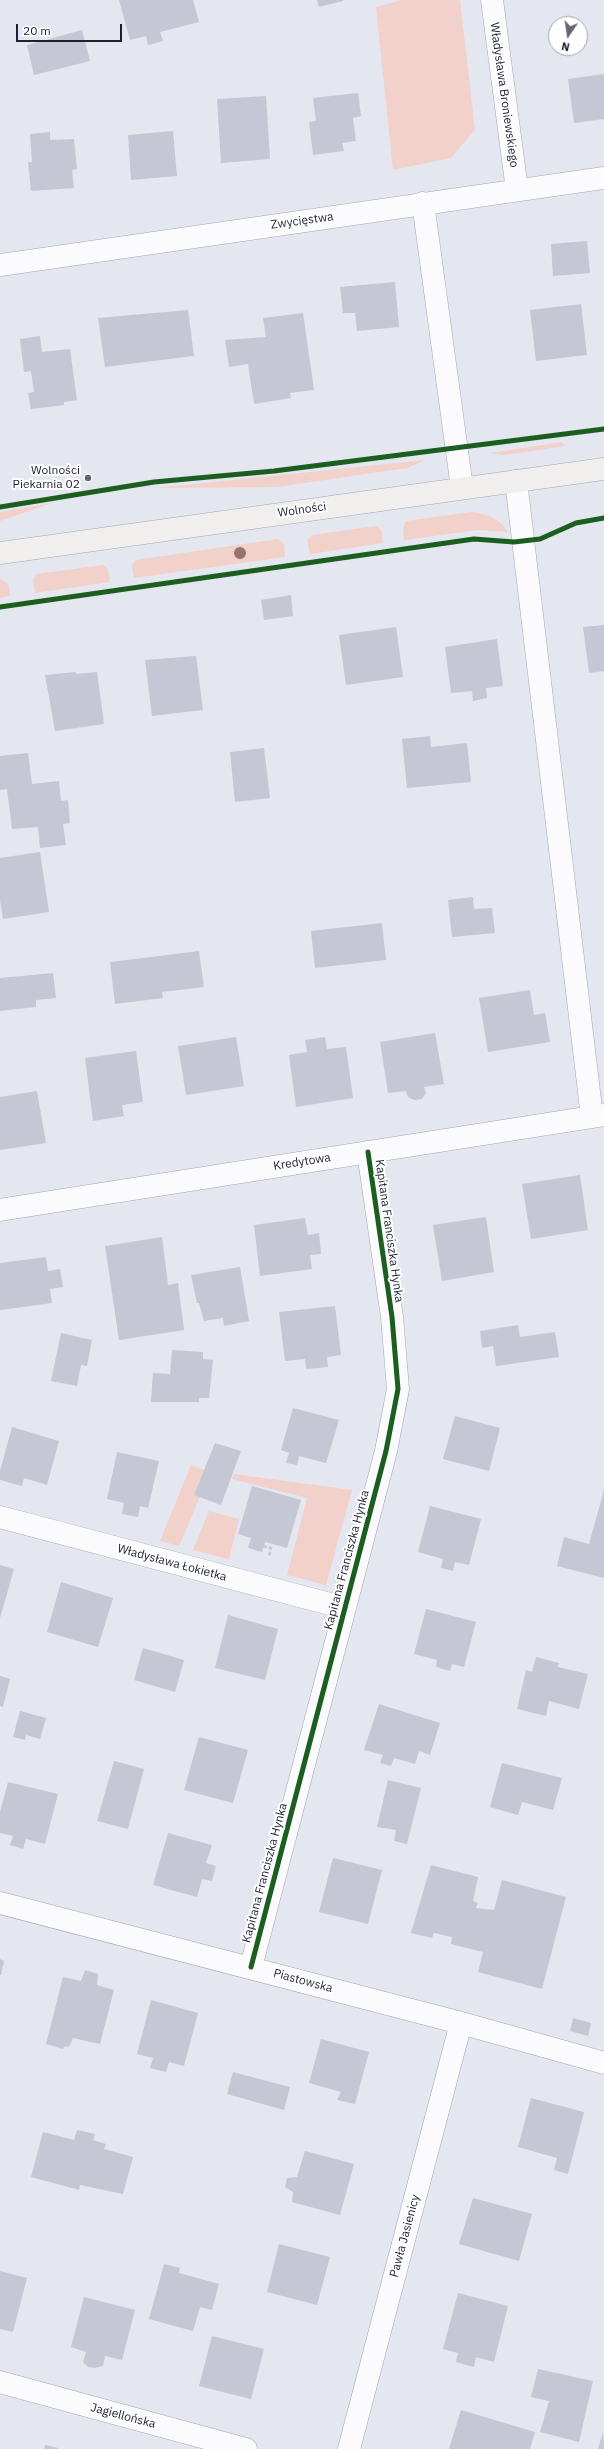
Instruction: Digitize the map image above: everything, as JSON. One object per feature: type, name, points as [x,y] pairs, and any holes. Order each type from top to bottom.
[{"type":"main road","name":"Wolności","points":[[0,553],[604,469]]},
{"type":"street","name":"Władysława Broniewskiego","points":[[492,0],[517,190]]},
{"type":"street","name":"Zwycięstwa","points":[[0,265],[604,178]]},
{"type":"street","points":[[423,204],[462,488]]},
{"type":"street","points":[[516,481],[598,1116]]},
{"type":"street","name":"Kredytowa","points":[[0,1210],[598,1116]]},
{"type":"street","name":"Kapitana Franciszka Hynka","points":[[251,1967],[386,1450],[398,1389],[391,1310],[368,1152]]},
{"type":"street","name":"Władysława Łokietka","points":[[0,1517],[345,1608]]},
{"type":"street","name":"Piastowska","points":[[0,1902],[251,1967],[604,2063]]},
{"type":"street","name":"Pawła Jasienicy","points":[[349,2449],[461,2023]]},
{"type":"street","name":"Jagiellońska","points":[[0,2382],[246,2449]]},
{"type":"shaded area","points":[[402,0],[460,0],[475,130],[451,158],[393,170],[376,7]]},
{"type":"shaded area","points":[[562,442],[565,446],[504,455],[490,453]]},
{"type":"shaded area","points":[[425,460],[407,468],[277,487],[156,488]]},
{"type":"shaded area","points":[[52,503],[0,521],[0,512]]},
{"type":"shaded area","points":[[471,512],[482,514],[497,520],[508,532],[478,530],[404,540],[403,527],[406,521]]},
{"type":"shaded area","points":[[376,526],[381,530],[383,543],[310,554],[307,540],[312,535]]},
{"type":"shaded area","points":[[278,539],[284,544],[285,557],[134,578],[132,565],[136,560]]},
{"type":"shaded area","points":[[103,565],[108,569],[110,582],[35,593],[33,579],[37,574]]},
{"type":"shaded area","points":[[0,579],[8,583],[10,596],[0,598]]},
{"type":"shaded area","points":[[191,1465],[205,1470],[194,1495],[200,1497],[179,1546],[160,1541]]},
{"type":"shaded area","points":[[234,1474],[352,1490],[326,1585],[287,1575],[307,1498],[232,1479]]},
{"type":"shaded area","points":[[209,1511],[239,1519],[229,1559],[193,1550]]},
{"type":"building","points":[[119,0],[193,0],[199,22],[160,32],[163,41],[148,45],[146,36],[130,40]]},
{"type":"building","points":[[317,0],[343,0],[343,1],[319,7]]},
{"type":"building","points":[[82,30],[90,61],[34,75],[27,45]]},
{"type":"building","points":[[604,74],[604,119],[574,123],[568,79]]},
{"type":"building","points":[[358,93],[361,116],[353,118],[356,141],[342,143],[344,151],[313,155],[309,122],[316,121],[313,98]]},
{"type":"building","points":[[266,96],[270,159],[221,163],[217,99]]},
{"type":"building","points":[[173,131],[177,176],[131,180],[128,135]]},
{"type":"building","points":[[50,132],[50,140],[74,139],[77,169],[72,170],[74,188],[31,191],[28,162],[32,162],[30,134]]},
{"type":"building","points":[[587,241],[590,273],[553,276],[551,244]]},
{"type":"building","points":[[395,282],[399,327],[357,331],[355,313],[343,313],[340,287]]},
{"type":"building","points":[[581,304],[587,355],[536,361],[530,310]]},
{"type":"building","points":[[188,310],[194,356],[105,367],[98,318]]},
{"type":"building","points":[[303,313],[314,390],[290,393],[291,398],[254,404],[248,364],[229,367],[225,340],[266,337],[263,318]]},
{"type":"building","points":[[40,336],[42,352],[70,349],[77,400],[64,402],[64,405],[31,409],[28,393],[34,392],[31,371],[24,372],[20,339]]},
{"type":"building","points":[[291,595],[293,616],[264,620],[261,600]]},
{"type":"building","points":[[604,625],[604,671],[589,673],[583,627]]},
{"type":"building","points":[[396,627],[403,677],[346,685],[339,635]]},
{"type":"building","points":[[497,639],[503,686],[486,688],[487,698],[473,701],[472,691],[451,693],[445,647]]},
{"type":"building","points":[[196,656],[203,710],[152,716],[145,660]]},
{"type":"building","points":[[76,672],[76,674],[97,672],[104,724],[55,731],[45,675]]},
{"type":"building","points":[[430,736],[431,747],[467,743],[471,782],[407,788],[402,739]]},
{"type":"building","points":[[264,748],[270,798],[235,802],[230,752]]},
{"type":"building","points":[[28,753],[32,784],[59,781],[61,801],[68,800],[70,823],[63,824],[66,845],[40,848],[38,827],[12,829],[7,789],[0,790],[0,756]]},
{"type":"building","points":[[40,852],[49,912],[3,919],[0,900],[0,858]]},
{"type":"building","points":[[473,897],[474,909],[492,908],[495,933],[452,937],[448,900]]},
{"type":"building","points":[[382,923],[386,960],[315,968],[311,931]]},
{"type":"building","points":[[199,951],[204,987],[162,992],[163,998],[115,1004],[110,962]]},
{"type":"building","points":[[53,973],[56,998],[36,1000],[36,1007],[0,1011],[0,978]]},
{"type":"building","points":[[530,990],[534,1015],[545,1013],[550,1042],[488,1052],[479,998]]},
{"type":"building","points":[[435,1033],[444,1084],[424,1087],[426,1093],[422,1099],[414,1100],[408,1097],[406,1091],[388,1093],[380,1042]]},
{"type":"building","points":[[236,1037],[244,1086],[186,1095],[178,1046]]},
{"type":"building","points":[[325,1037],[327,1049],[346,1047],[353,1098],[296,1107],[289,1055],[307,1052],[305,1040]]},
{"type":"building","points":[[136,1051],[143,1102],[122,1105],[124,1116],[93,1121],[85,1058]]},
{"type":"building","points":[[37,1091],[46,1143],[0,1150],[0,1097]]},
{"type":"building","points":[[580,1175],[588,1230],[531,1239],[522,1184]]},
{"type":"building","points":[[486,1217],[494,1272],[442,1281],[433,1225]]},
{"type":"building","points":[[305,1218],[308,1235],[319,1233],[321,1254],[310,1255],[312,1269],[260,1276],[254,1225]]},
{"type":"building","points":[[162,1237],[168,1285],[178,1283],[184,1330],[119,1340],[105,1246]]},
{"type":"building","points":[[46,1257],[48,1271],[60,1269],[63,1287],[50,1289],[52,1303],[0,1310],[0,1263]]},
{"type":"building","points":[[240,1267],[249,1321],[224,1326],[223,1318],[204,1321],[199,1303],[197,1303],[191,1275]]},
{"type":"building","points":[[335,1306],[341,1355],[327,1357],[328,1367],[306,1369],[305,1359],[285,1361],[279,1312]]},
{"type":"building","points":[[518,1325],[520,1337],[555,1332],[559,1357],[496,1366],[493,1346],[482,1348],[480,1331]]},
{"type":"building","points":[[61,1333],[92,1340],[87,1366],[81,1365],[77,1386],[51,1381]]},
{"type":"building","points":[[172,1350],[203,1352],[203,1359],[213,1360],[209,1398],[199,1398],[199,1402],[151,1402],[153,1373],[170,1374]]},
{"type":"building","points":[[293,1408],[339,1420],[326,1463],[299,1456],[297,1465],[286,1463],[289,1453],[281,1450]]},
{"type":"building","points":[[455,1416],[500,1428],[489,1471],[443,1459]]},
{"type":"building","points":[[12,1427],[59,1441],[47,1485],[24,1478],[22,1486],[0,1480],[0,1471]]},
{"type":"building","points":[[215,1443],[241,1451],[221,1505],[194,1495]]},
{"type":"building","points":[[117,1452],[159,1461],[148,1508],[140,1506],[138,1517],[122,1514],[124,1503],[107,1499]]},
{"type":"building","points":[[252,1486],[301,1500],[287,1548],[265,1542],[262,1552],[248,1548],[251,1538],[238,1534]]},
{"type":"building","points":[[604,1490],[604,1578],[557,1566],[564,1537],[589,1544]]},
{"type":"building","points":[[430,1506],[481,1519],[469,1565],[455,1562],[453,1571],[441,1568],[443,1559],[418,1552]]},
{"type":"building","points":[[0,1565],[14,1569],[0,1618]]},
{"type":"building","points":[[61,1582],[113,1598],[98,1647],[47,1632]]},
{"type":"building","points":[[426,1609],[476,1622],[464,1667],[452,1664],[450,1671],[436,1667],[437,1660],[414,1654]]},
{"type":"building","points":[[228,1615],[278,1629],[265,1680],[215,1668]]},
{"type":"building","points":[[143,1648],[184,1660],[175,1692],[134,1680]]},
{"type":"building","points":[[536,1657],[559,1663],[558,1667],[588,1674],[579,1709],[549,1701],[546,1716],[517,1709],[526,1670],[532,1672]]},
{"type":"building","points":[[0,1676],[10,1679],[3,1707],[0,1706]]},
{"type":"building","points":[[379,1704],[440,1723],[430,1755],[419,1751],[415,1764],[394,1758],[391,1766],[380,1763],[383,1755],[364,1750]]},
{"type":"building","points":[[20,1711],[46,1718],[40,1739],[26,1735],[25,1740],[13,1737]]},
{"type":"building","points":[[199,1737],[248,1750],[233,1803],[184,1790]]},
{"type":"building","points":[[114,1761],[144,1769],[128,1829],[97,1821]]},
{"type":"building","points":[[502,1763],[562,1778],[553,1810],[522,1802],[518,1815],[490,1807]]},
{"type":"building","points":[[388,1780],[421,1788],[407,1844],[394,1841],[396,1830],[377,1827]]},
{"type":"building","points":[[8,1782],[58,1794],[45,1844],[26,1839],[23,1849],[10,1845],[13,1836],[0,1833],[0,1812]]},
{"type":"building","points":[[168,1833],[212,1845],[206,1863],[216,1866],[212,1881],[202,1879],[197,1897],[153,1885]]},
{"type":"building","points":[[333,1858],[382,1870],[368,1924],[319,1912]]},
{"type":"building","points":[[431,1865],[478,1877],[473,1901],[478,1903],[476,1908],[494,1910],[502,1880],[566,1897],[542,1989],[478,1972],[483,1952],[451,1944],[452,1937],[434,1933],[432,1938],[411,1933]]},
{"type":"building","points":[[0,1959],[4,1961],[1,1975],[0,1975]]},
{"type":"building","points":[[85,1970],[98,1974],[97,1985],[114,1990],[100,2044],[73,2038],[69,2047],[65,2046],[63,2049],[46,2044],[63,1977],[81,1981]]},
{"type":"building","points":[[151,2000],[198,2013],[184,2066],[169,2062],[166,2072],[150,2068],[153,2058],[137,2054]]},
{"type":"building","points":[[573,2018],[591,2023],[588,2036],[570,2031]]},
{"type":"building","points":[[321,2039],[369,2052],[355,2104],[337,2100],[341,2092],[309,2083]]},
{"type":"building","points":[[233,2072],[290,2087],[284,2110],[227,2094]]},
{"type":"building","points":[[531,2098],[584,2112],[568,2174],[554,2170],[557,2158],[518,2147]]},
{"type":"building","points":[[77,2130],[95,2134],[93,2140],[106,2144],[104,2149],[133,2157],[123,2194],[80,2185],[79,2190],[31,2177],[43,2132],[74,2140]]},
{"type":"building","points":[[305,2151],[354,2164],[340,2215],[292,2202],[293,2192],[285,2187],[287,2178],[297,2177]]},
{"type":"building","points":[[473,2198],[532,2214],[519,2261],[459,2244]]},
{"type":"building","points":[[279,2244],[330,2257],[317,2305],[267,2292]]},
{"type":"building","points":[[164,2264],[180,2268],[179,2273],[219,2284],[212,2310],[200,2307],[193,2331],[149,2319]]},
{"type":"building","points":[[0,2271],[27,2278],[13,2332],[0,2329]]},
{"type":"building","points":[[458,2293],[508,2306],[494,2362],[476,2357],[474,2367],[456,2362],[458,2353],[443,2349]]},
{"type":"building","points":[[84,2297],[135,2310],[122,2360],[105,2356],[103,2366],[95,2368],[88,2367],[83,2362],[86,2352],[71,2347]]},
{"type":"building","points":[[212,2336],[264,2349],[251,2399],[199,2386]]},
{"type":"building","points":[[538,2369],[593,2381],[579,2442],[540,2432],[549,2401],[531,2397]]},
{"type":"building","points":[[461,2410],[535,2432],[530,2449],[449,2449]]},
{"type":"building","points":[[603,2432],[604,2449],[598,2449]]},
{"type":"building","points":[[45,2445],[58,2448],[58,2449],[44,2449]]},
{"type":"cycle path","points":[[0,507],[154,482],[274,471],[604,429]]},
{"type":"cycle path","points":[[0,607],[474,539],[514,542],[540,539],[576,523],[604,518]]},
{"type":"cycle path","points":[[251,1967],[386,1451],[398,1389],[392,1317],[368,1152]]},
{"type":"place","name":"Wolności Piekarnia 02","points":[[88,478]]}]
